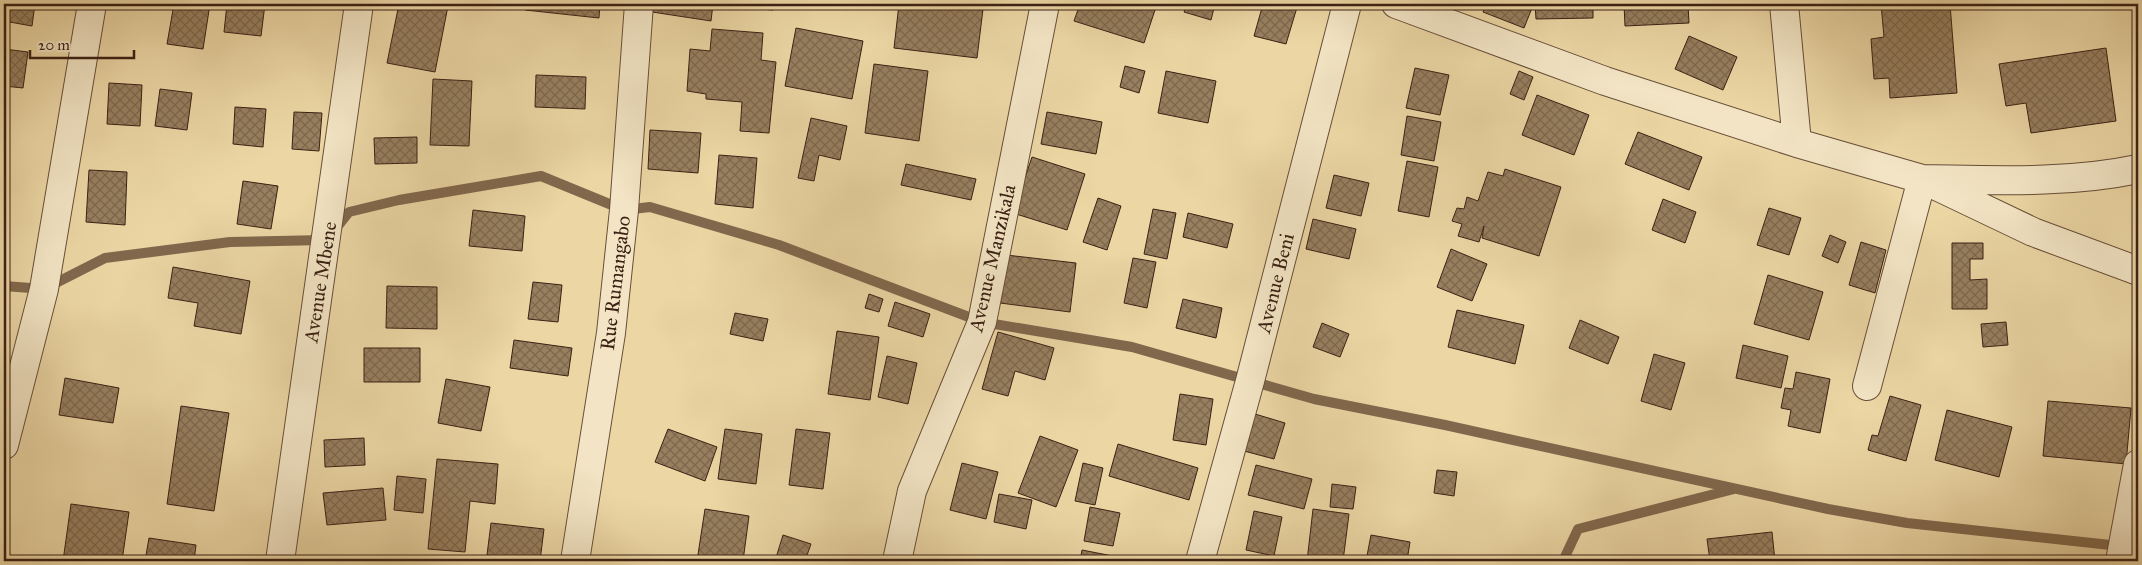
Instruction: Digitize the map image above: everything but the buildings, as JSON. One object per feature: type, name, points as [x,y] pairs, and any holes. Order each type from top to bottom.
[{"type":"street","points":[[4,445],[44,289],[92,4]]},
{"type":"street","name":"Avenue Mbene","points":[[280,561],[359,4]]},
{"type":"street","name":"Rue Rumangabo","points":[[575,561],[611,333],[624,210],[639,4]]},
{"type":"street","name":"Avenue Manzikala","points":[[897,561],[912,491],[982,322],[1045,4]]},
{"type":"street","name":"Avenue Beni","points":[[1200,561],[1250,381],[1347,4]]},
{"type":"street","points":[[1396,4],[1605,81],[1798,143],[1922,179],[2033,232],[2138,272]]},
{"type":"street","points":[[1784,4],[1798,143]]},
{"type":"street","points":[[1922,179],[2017,180],[2110,175],[2138,169]]},
{"type":"street","points":[[1867,386],[1922,179]]},
{"type":"street","points":[[2120,561],[2138,464]]},
{"type":"waterway","points":[[334,231],[349,212],[399,200],[541,176],[624,210],[650,207],[779,245],[982,322],[1132,347],[1314,399],[1445,425],[1828,509],[1907,523],[2138,548]]},
{"type":"waterway","points":[[4,286],[44,289],[105,258],[230,242],[324,240]]},
{"type":"waterway","points":[[1563,561],[1578,529],[1734,489]]}]
